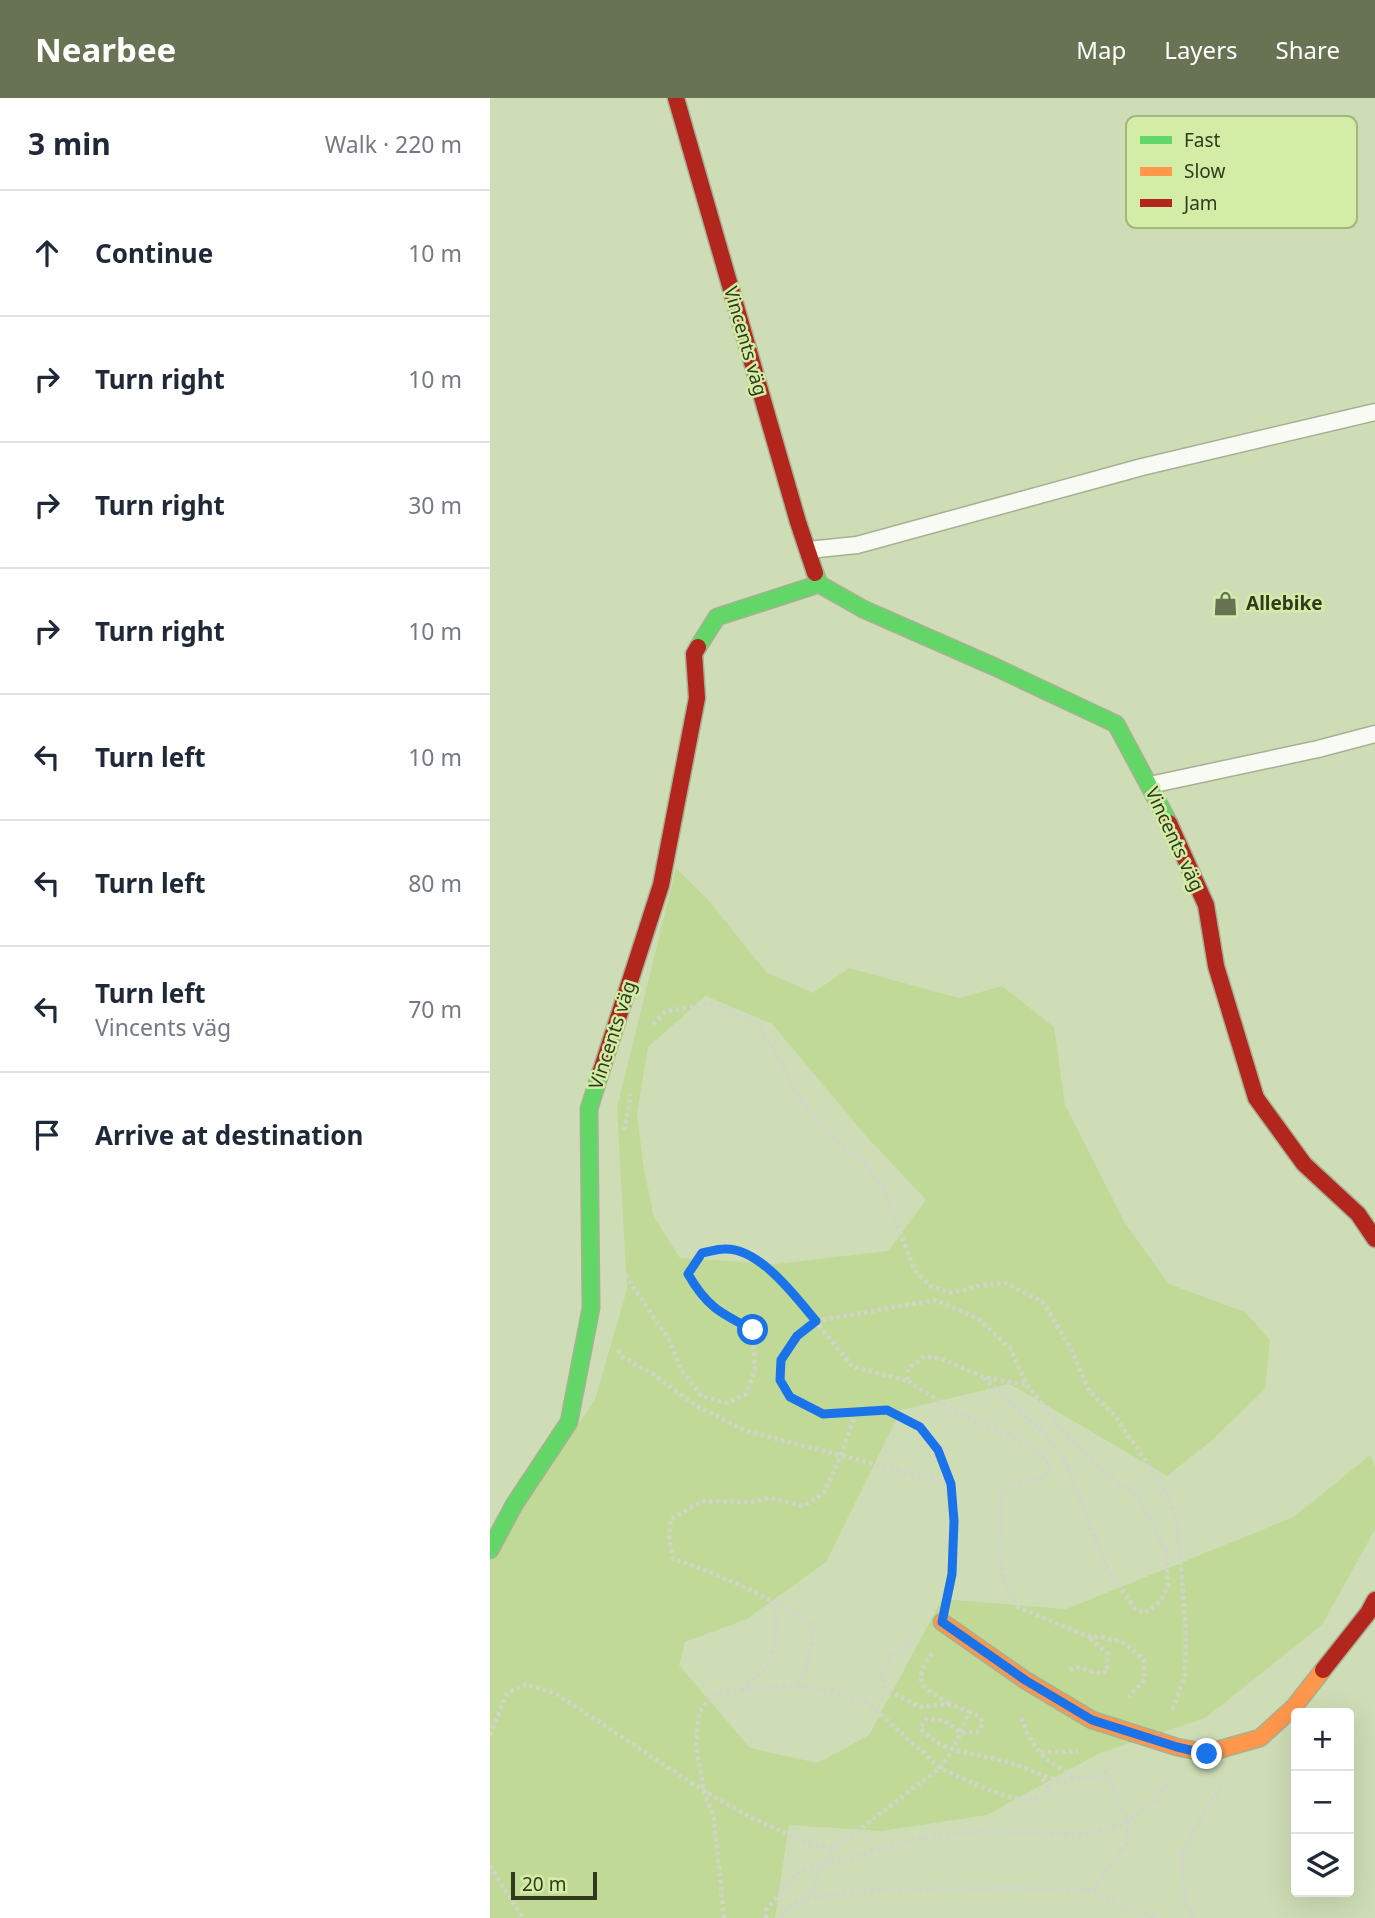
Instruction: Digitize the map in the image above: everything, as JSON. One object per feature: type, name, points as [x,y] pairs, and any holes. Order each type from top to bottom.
[{"type":"street","name":"Vincents väg","points":[[676,98],[798,522],[819,584],[863,609],[1116,724],[1150,785],[1206,905],[1216,965],[1256,1098],[1304,1164],[1358,1214],[1375,1239]]},
{"type":"street","name":"Vincents väg","points":[[490,1549],[514,1505],[569,1422],[591,1308],[589,1109],[661,885],[697,698],[694,654],[718,617],[819,584]]},
{"type":"street","points":[[942,1622],[1042,1690],[1092,1720],[1207,1754],[1260,1738],[1294,1707],[1368,1613],[1375,1600]]},
{"type":"lane","points":[[808,550],[858,545],[1142,467],[1375,412]]},
{"type":"lane","points":[[1150,785],[1375,734]]},
{"type":"path","points":[[649,1027],[665,1012],[711,1003],[757,1022],[798,1097],[841,1145],[861,1160],[882,1184],[914,1269],[930,1286],[951,1293],[1005,1283],[1043,1302],[1070,1347],[1089,1391],[1115,1416],[1164,1488],[1177,1519],[1186,1629],[1185,1675],[1166,1728],[1174,1733],[1177,1747],[1174,1768],[1169,1784],[1156,1800],[1128,1822],[1084,1835],[983,1831],[914,1839],[824,1863],[796,1873],[766,1910],[766,1918]]},
{"type":"path","points":[[623,1137],[632,1090]]},
{"type":"path","points":[[618,1264],[670,1341],[680,1367],[701,1396],[726,1403],[746,1394],[755,1370],[753,1330],[717,1311],[700,1295],[688,1274],[702,1253],[726,1249],[754,1256],[792,1292],[853,1367],[908,1381],[956,1412],[1025,1444],[1045,1458],[1050,1466],[1044,1478],[1014,1484],[1001,1493],[1000,1559],[1005,1584],[1018,1607],[1088,1637],[1108,1654],[1107,1672],[1098,1673],[1075,1667],[1042,1690],[1019,1714],[1031,1742],[1049,1763],[1074,1777],[1090,1780],[1106,1774],[1134,1734]]},
{"type":"path","points":[[984,1377],[1044,1433],[1063,1458],[1106,1566],[1135,1609],[1145,1613],[1160,1602],[1168,1586],[1165,1549],[1137,1495],[1102,1472],[1059,1425],[1027,1385],[1010,1348],[979,1319],[935,1300],[816,1321],[797,1336],[781,1360],[780,1380],[790,1397],[823,1414],[887,1410],[920,1427],[938,1450],[951,1484],[954,1521],[952,1574],[936,1647],[922,1666],[919,1676],[925,1690],[980,1717],[983,1726],[978,1732],[961,1733],[945,1721],[926,1719],[920,1728],[929,1739],[953,1750],[1011,1763],[1040,1776],[1063,1782],[1074,1777]]},
{"type":"path","points":[[616,1347],[622,1357],[653,1374],[695,1405],[746,1431],[951,1484]]},
{"type":"path","points":[[908,1381],[908,1369],[925,1356],[945,1360],[984,1377],[1027,1385]]},
{"type":"path","points":[[800,1686],[813,1641],[810,1621],[714,1573],[673,1559],[669,1539],[671,1519],[703,1501],[750,1502],[770,1498],[804,1506],[825,1491],[856,1413]]},
{"type":"path","points":[[740,1690],[770,1664],[776,1632],[775,1602]]},
{"type":"path","points":[[942,1622],[893,1655],[882,1673],[886,1689],[919,1707],[949,1704]]},
{"type":"path","points":[[1088,1637],[1103,1637],[1124,1643],[1144,1660],[1145,1679],[1127,1699]]},
{"type":"path","points":[[490,1735],[507,1693],[526,1684],[558,1695],[705,1791],[752,1818],[810,1844],[835,1849]]},
{"type":"path","points":[[724,1918],[714,1819],[705,1791],[696,1745],[699,1713],[713,1694],[765,1687],[800,1686],[831,1692],[868,1703],[940,1768],[999,1794],[1028,1801],[1045,1795],[1050,1789],[1040,1776]]},
{"type":"path","points":[[807,1898],[824,1863],[835,1849],[940,1768],[953,1750],[969,1711]]},
{"type":"path","points":[[1092,1890],[1126,1845],[1128,1822],[1106,1774]]},
{"type":"path","points":[[1194,1918],[1185,1901],[1182,1855],[1206,1808],[1229,1778]]},
{"type":"path","points":[[490,1866],[523,1918]]},
{"type":"path","points":[[780,1918],[794,1903],[807,1898],[884,1889],[1018,1888],[1092,1890],[1119,1905],[1156,1918]]},
{"type":"green space","points":[[676,868],[710,902],[766,972],[813,993],[849,968],[959,998],[1002,986],[1054,1027],[1065,1105],[1125,1223],[1169,1284],[1245,1312],[1270,1340],[1265,1389],[1211,1441],[1167,1476],[1010,1384],[901,1410],[826,1562],[747,1619],[685,1642],[679,1665],[750,1748],[818,1763],[869,1735],[942,1599],[1066,1609],[1294,1517],[1370,1455],[1375,1466],[1375,1529],[1322,1625],[1205,1718],[1100,1753],[987,1815],[881,1831],[789,1825],[775,1918],[490,1918],[490,1557],[595,1400],[627,1289],[617,1108]],"holes":[[[706,996],[772,1024],[867,1137],[926,1200],[888,1251],[776,1264],[680,1258],[654,1217],[637,1114],[648,1047]]]},
{"type":"traffic: fast","points":[[815,573],[819,584],[863,609],[1116,724],[1169,823]]},
{"type":"traffic: fast","points":[[698,647],[717,617],[819,584]]},
{"type":"traffic: fast","points":[[490,1550],[514,1505],[569,1422],[591,1308],[589,1109],[601,1071]]},
{"type":"traffic: slow","points":[[942,1622],[1025,1680],[1092,1720],[1177,1747],[1207,1753],[1260,1738],[1294,1707],[1323,1670]]},
{"type":"traffic: jam","points":[[676,98],[815,573]]},
{"type":"traffic: jam","points":[[601,1071],[661,885],[697,698],[694,654],[698,647]]},
{"type":"traffic: jam","points":[[1169,823],[1206,905],[1216,966],[1256,1098],[1304,1164],[1358,1214],[1375,1239]]},
{"type":"traffic: jam","points":[[1323,1670],[1368,1613],[1375,1600]]},
{"type":"place","name":"Allebike","points":[[1226,603]]},
{"type":"route","points":[[753,1330],[717,1311],[700,1295],[688,1274],[702,1253],[726,1249],[754,1256],[792,1292],[816,1321],[797,1336],[781,1360],[780,1380],[790,1397],[823,1414],[887,1410],[920,1427],[938,1450],[951,1484],[954,1521],[952,1574],[942,1622],[1025,1680],[1092,1720],[1207,1754]]}]
